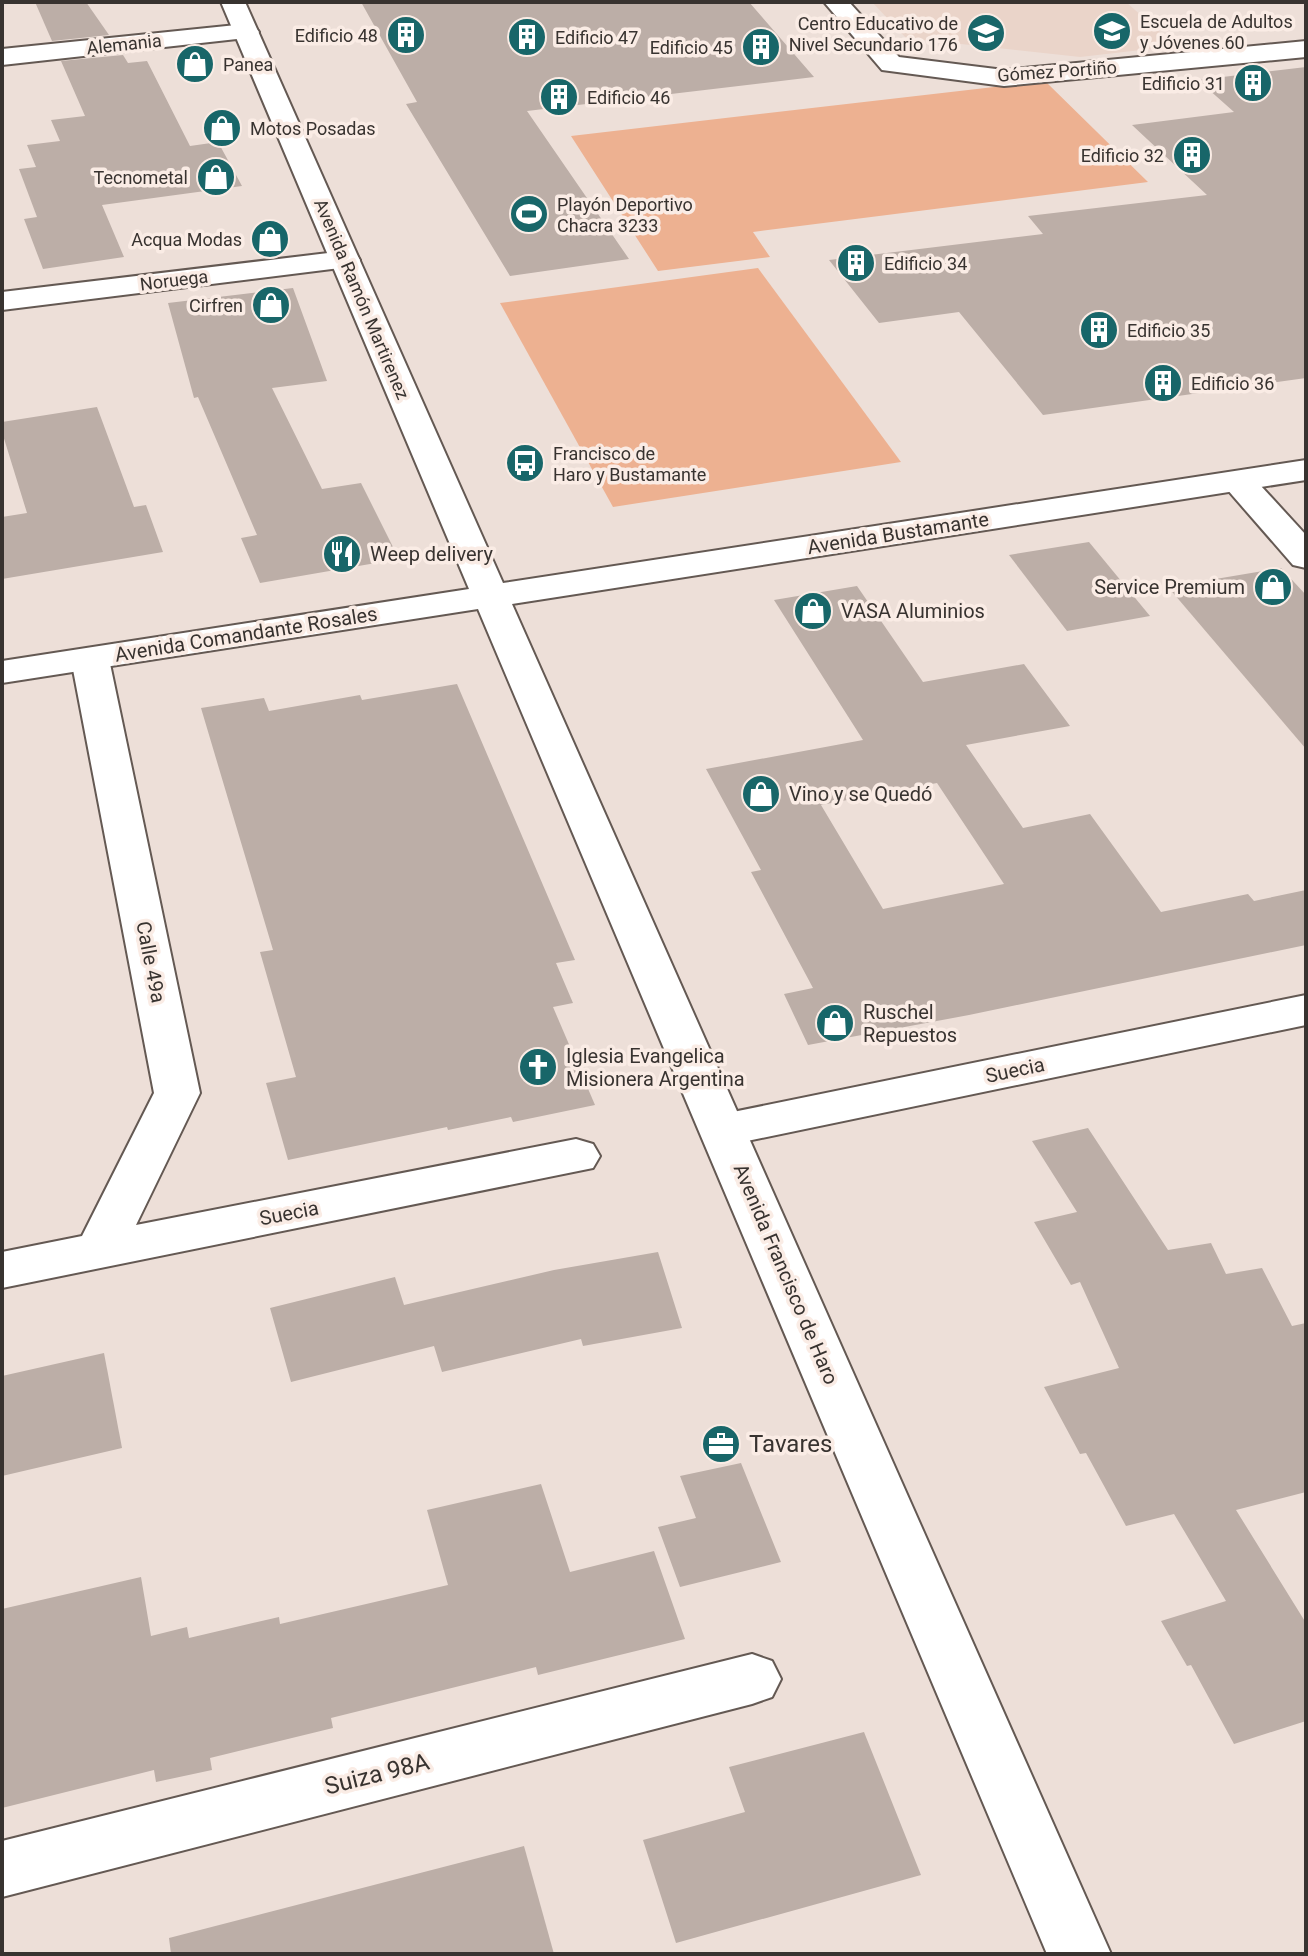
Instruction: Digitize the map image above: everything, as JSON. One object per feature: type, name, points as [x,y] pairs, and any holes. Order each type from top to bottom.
[{"type":"main road","name":"Avenida Ramón Martirenez","points":[[233,2],[490,596]]},
{"type":"main road","name":"Gómez Portiño","points":[[836,2],[891,64],[1004,78],[1306,49]]},
{"type":"main road","name":"Alemania","points":[[2,57],[246,32]]},
{"type":"main road","name":"Noruega","points":[[2,301],[345,260]]},
{"type":"main road","name":"Avenida Bustamante","points":[[490,596],[1306,470]]},
{"type":"main road","points":[[1238,481],[1306,557]]},
{"type":"main road","name":"Avenida Comandante Rosales","points":[[2,672],[490,596]]},
{"type":"main road","name":"Avenida Francisco de Haro","points":[[490,596],[1079,1954]]},
{"type":"main road","name":"Calle 49a","points":[[90,659],[177,1093],[99,1251]]},
{"type":"main road","name":"Suecia","points":[[723,1130],[1306,1010]]},
{"type":"main road","name":"Suecia","points":[[2,1270],[576,1156]]},
{"type":"main road","name":"Suiza 98A","points":[[2,1869],[752,1679]]},
{"type":"shaded area","points":[[872,2],[1126,2],[1176,46],[1080,57],[906,38]]},
{"type":"shaded area","points":[[1045,81],[1148,182],[753,232],[770,257],[658,271],[571,136]]},
{"type":"shaded area","points":[[758,268],[901,462],[613,507],[500,303]]},
{"type":"building","points":[[35,2],[86,2],[109,35],[52,41]]},
{"type":"building","points":[[361,2],[749,2],[814,77],[527,111],[629,259],[510,276],[406,104],[417,102]]},
{"type":"building","points":[[123,55],[128,63],[147,61],[190,146],[218,142],[242,186],[102,205],[124,257],[43,269],[24,219],[37,217],[19,169],[36,167],[27,145],[60,141],[51,120],[85,116],[61,61]]},
{"type":"building","points":[[1306,67],[1306,378],[1043,415],[959,312],[879,323],[829,260],[1043,234],[1028,216],[1207,195],[1132,125],[1234,112],[1198,80]]},
{"type":"building","points":[[293,288],[327,381],[272,388],[322,489],[361,483],[399,559],[260,583],[241,538],[257,535],[198,397],[194,398],[168,303]]},
{"type":"building","points":[[97,407],[134,507],[146,505],[163,552],[2,579],[2,517],[27,513],[2,432],[2,422]]},
{"type":"building","points":[[1089,542],[1150,616],[1067,631],[1009,555]]},
{"type":"building","points":[[1281,568],[1306,595],[1306,749],[1168,587]]},
{"type":"building","points":[[857,586],[923,682],[1024,664],[1070,726],[966,745],[1023,828],[1090,814],[1161,912],[1248,894],[1254,901],[1306,890],[1306,945],[808,1045],[784,994],[813,988],[751,872],[761,870],[706,769],[863,740],[774,600]],"holes":[[[937,783],[1004,884],[883,909],[821,805]]]},
{"type":"building","points":[[457,684],[575,960],[556,963],[573,1003],[553,1007],[595,1105],[513,1122],[511,1117],[448,1130],[447,1127],[288,1160],[266,1083],[296,1077],[260,952],[273,950],[201,708],[264,698],[269,711],[360,695],[362,700]]},
{"type":"building","points":[[1088,1128],[1168,1250],[1211,1243],[1226,1274],[1262,1268],[1292,1326],[1306,1323],[1306,1492],[1236,1510],[1306,1623],[1306,1721],[1234,1744],[1191,1665],[1187,1666],[1161,1621],[1226,1601],[1174,1514],[1126,1526],[1086,1453],[1080,1454],[1044,1387],[1119,1368],[1080,1282],[1071,1285],[1034,1222],[1077,1212],[1032,1141]]},
{"type":"building","points":[[658,1252],[682,1328],[583,1346],[581,1339],[442,1372],[434,1346],[291,1382],[270,1308],[395,1277],[404,1305],[554,1270]]},
{"type":"building","points":[[104,1353],[122,1448],[2,1476],[2,1376]]},
{"type":"building","points":[[741,1463],[781,1562],[680,1587],[658,1527],[696,1518],[680,1476]]},
{"type":"building","points":[[541,1484],[570,1572],[654,1551],[685,1639],[538,1675],[536,1667],[331,1718],[333,1728],[210,1758],[212,1770],[156,1782],[154,1770],[2,1808],[2,1609],[141,1577],[151,1636],[187,1627],[189,1638],[279,1617],[280,1624],[448,1585],[427,1510]]},
{"type":"building","points":[[864,1732],[921,1875],[676,1943],[643,1840],[745,1812],[729,1767]]},
{"type":"building","points":[[524,1846],[554,1954],[171,1954],[169,1938]]},
{"type":"place","name":"Escuela de Adultos y Jóvenes 60","points":[[1112,31]]},
{"type":"place","name":"Centro Educativo de Nivel Secundario 176","points":[[986,33]]},
{"type":"place","name":"Edificio 48","points":[[406,35]]},
{"type":"place","name":"Edificio 47","points":[[527,37]]},
{"type":"place","name":"Edificio 45","points":[[761,47]]},
{"type":"place","name":"Panea","points":[[195,64]]},
{"type":"place","name":"Edificio 31","points":[[1253,83]]},
{"type":"place","name":"Edificio 46","points":[[559,97]]},
{"type":"place","name":"Motos Posadas","points":[[222,128]]},
{"type":"place","name":"Edificio 32","points":[[1192,155]]},
{"type":"place","name":"Tecnometal","points":[[216,177]]},
{"type":"place","name":"Playón Deportivo Chacra 3233","points":[[529,214]]},
{"type":"place","name":"Acqua Modas","points":[[270,239]]},
{"type":"place","name":"Edificio 34","points":[[856,263]]},
{"type":"place","name":"Cirfren","points":[[271,305]]},
{"type":"place","name":"Edificio 35","points":[[1099,330]]},
{"type":"place","name":"Edificio 36","points":[[1163,383]]},
{"type":"place","name":"Francisco de Haro y Bustamante","points":[[525,463]]},
{"type":"place","name":"Weep delivery","points":[[342,554]]},
{"type":"place","name":"Service Premium","points":[[1273,587]]},
{"type":"place","name":"VASA Aluminios","points":[[813,611]]},
{"type":"place","name":"Vino y se Quedó","points":[[761,794]]},
{"type":"place","name":"Ruschel Repuestos","points":[[835,1023]]},
{"type":"place","name":"Iglesia Evangelica Misionera Argentina","points":[[538,1067]]},
{"type":"place","name":"Tavares","points":[[721,1444]]}]
